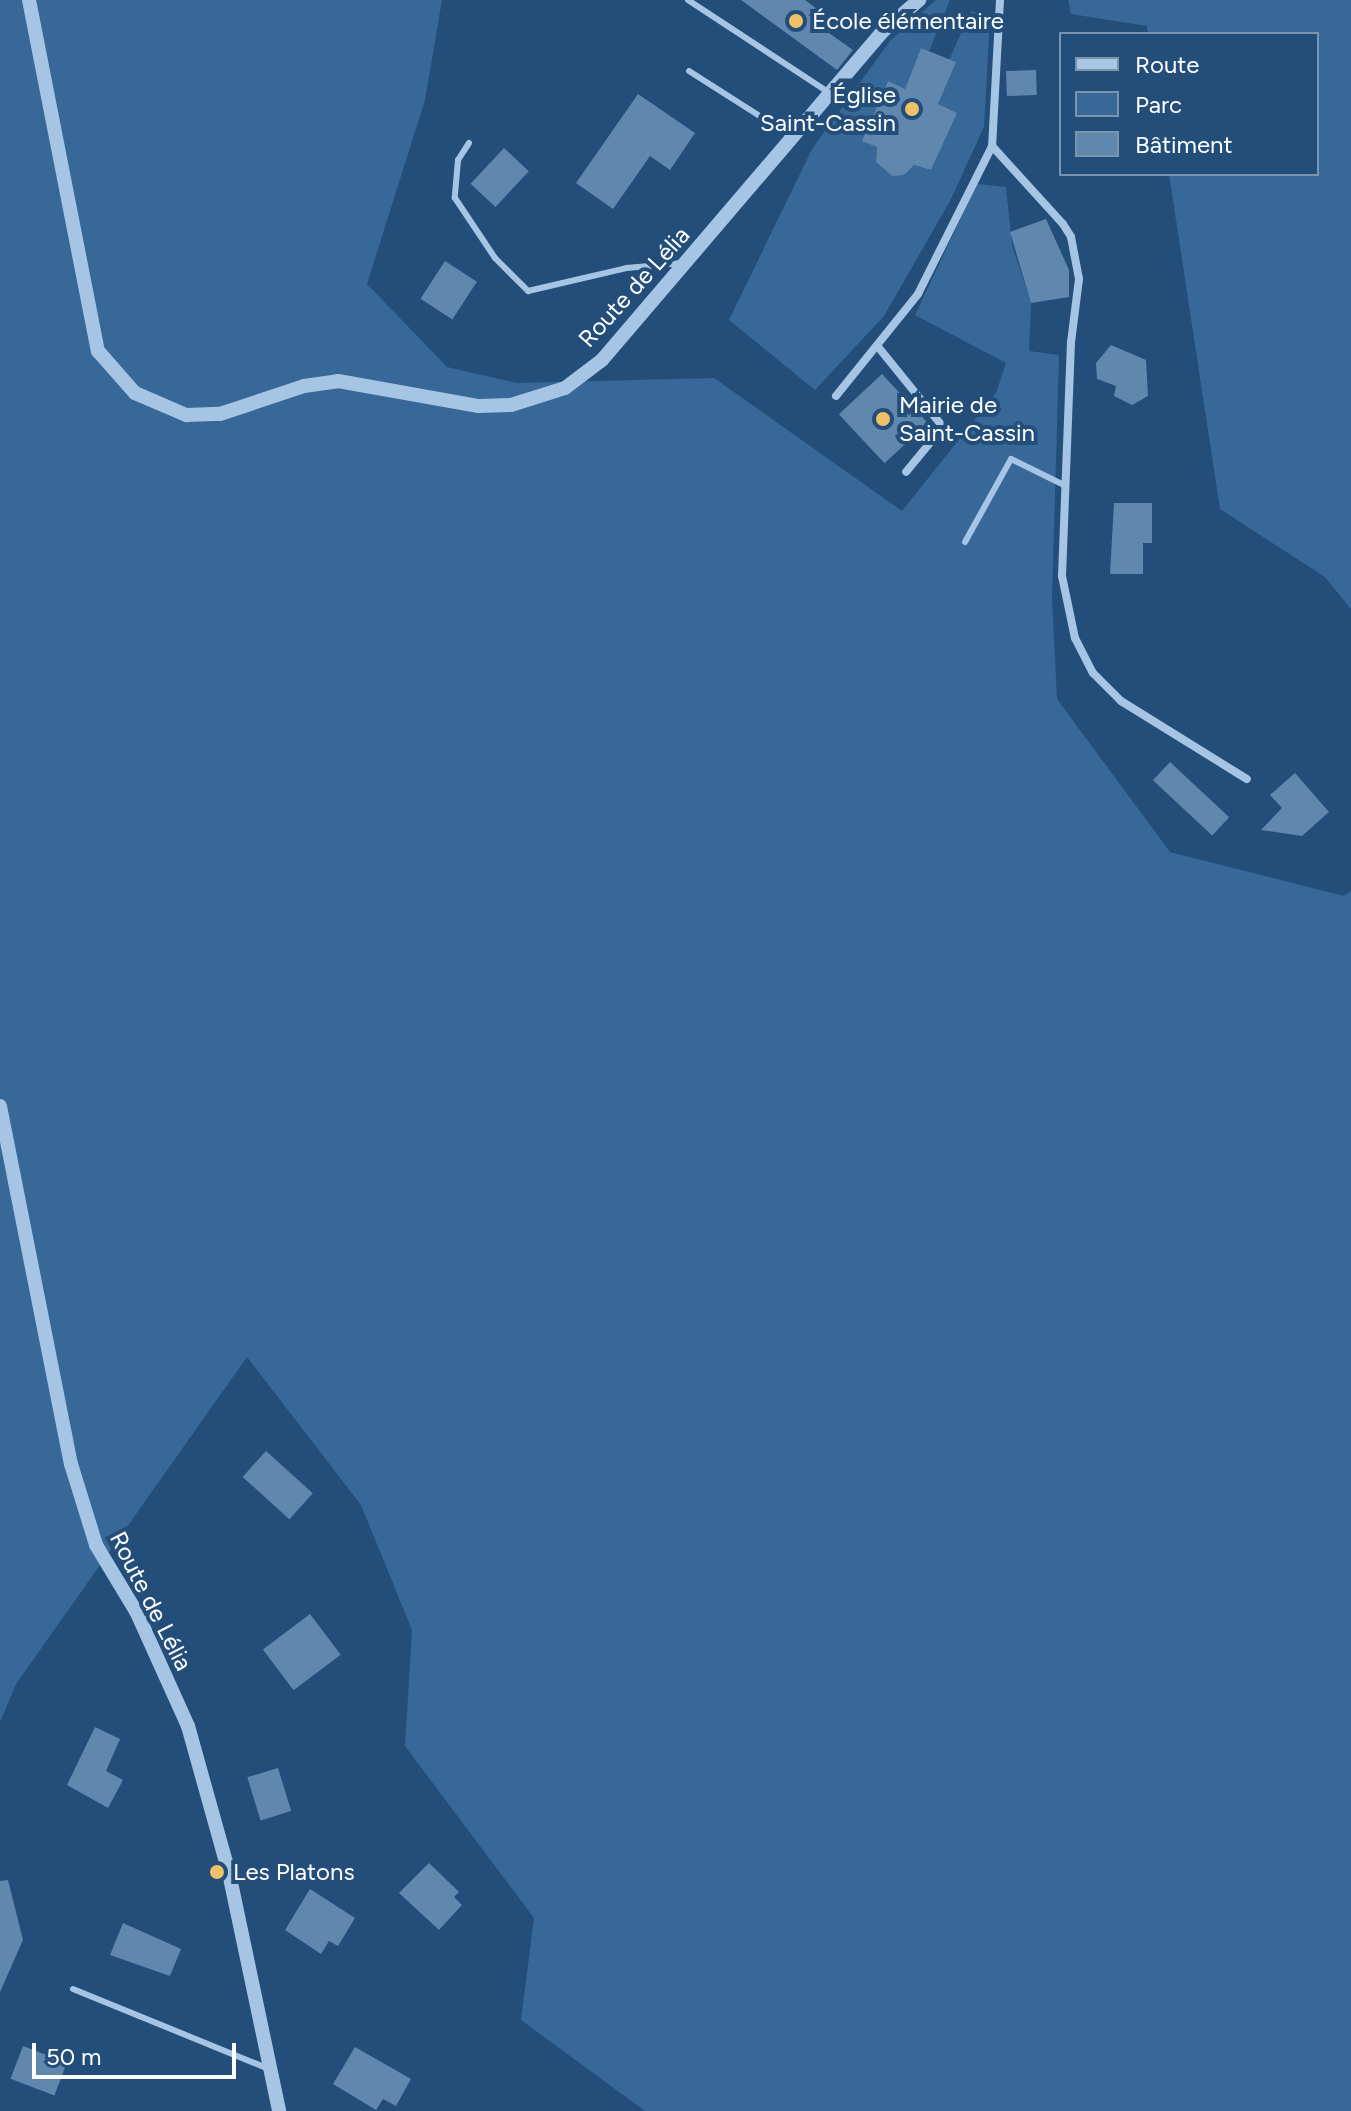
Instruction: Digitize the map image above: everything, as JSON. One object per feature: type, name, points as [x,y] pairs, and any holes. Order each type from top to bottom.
[{"type":"street","name":"Route de Lélia","points":[[29,0],[98,351],[116,377],[161,408],[186,415],[220,414],[304,386],[338,381],[479,406],[539,399],[602,360],[794,139],[883,31],[919,0]]},
{"type":"street","points":[[836,396],[879,348],[918,294],[992,146],[1000,0]]},
{"type":"street","points":[[992,146],[1063,224],[1076,254],[1079,279],[1064,485],[1066,607],[1093,673],[1151,724],[1247,779]]},
{"type":"street","points":[[879,348],[943,427],[906,472]]},
{"type":"street","name":"Route de Lélia","points":[[0,1106],[71,1464],[96,1545],[137,1613],[188,1726],[229,1873],[279,2111]]},
{"type":"lane","points":[[688,0],[831,94]]},
{"type":"lane","points":[[689,71],[794,139]]},
{"type":"lane","points":[[469,143],[458,160],[455,198],[495,258],[528,291],[627,268],[686,262]]},
{"type":"lane","points":[[965,542],[1011,459],[1064,485]]},
{"type":"lane","points":[[73,1989],[269,2069]]},
{"type":"green space","points":[[0,0],[442,0],[425,100],[367,284],[447,367],[517,383],[714,378],[902,511],[996,393],[1006,363],[915,315],[977,184],[1006,187],[1012,245],[1031,303],[1029,351],[1059,355],[1052,598],[1057,699],[1170,852],[1344,896],[1351,891],[1351,2111],[645,2111],[521,2020],[534,1918],[405,1746],[412,1630],[361,1505],[247,1357],[16,1684],[0,1722]]},
{"type":"green space","points":[[936,0],[950,0],[929,51],[921,48],[905,89],[887,82],[863,140],[877,147],[876,162],[892,176],[914,165],[931,170],[956,114],[938,104],[949,60],[971,11],[990,17],[984,127],[950,201],[884,316],[815,390],[729,320],[812,149],[890,41]]},
{"type":"green space","points":[[1068,0],[1351,0],[1351,609],[1325,577],[1220,509],[1169,176],[1319,176],[1319,32],[1148,32],[1147,26],[1071,14]]},
{"type":"building","name":"École élémentaire","points":[[741,0],[805,0],[825,15],[819,26],[853,50],[837,70]]},
{"type":"building","name":"Église Saint-Cassin","points":[[921,48],[956,62],[938,104],[957,113],[931,170],[914,165],[904,175],[892,176],[876,162],[877,147],[862,141],[888,81],[905,89]]},
{"type":"building","points":[[1036,70],[1037,95],[1007,96],[1006,71]]},
{"type":"building","points":[[638,94],[695,133],[670,170],[650,156],[613,209],[576,183]]},
{"type":"building","points":[[504,148],[529,171],[495,207],[471,184]]},
{"type":"building","points":[[1046,219],[1069,270],[1069,297],[1031,303],[1010,232]]},
{"type":"building","points":[[445,261],[477,282],[452,319],[420,299]]},
{"type":"building","points":[[1111,345],[1146,360],[1148,396],[1132,405],[1114,396],[1116,386],[1097,379],[1096,363]]},
{"type":"building","name":"Mairie de Saint-Cassin","points":[[882,374],[928,423],[885,463],[839,414]]},
{"type":"building","points":[[1114,503],[1152,503],[1152,543],[1143,543],[1143,574],[1110,574]]},
{"type":"building","points":[[1170,762],[1229,817],[1212,836],[1153,780]]},
{"type":"building","points":[[1295,773],[1329,812],[1302,836],[1261,830],[1282,808],[1270,795]]},
{"type":"building","points":[[266,1451],[313,1493],[289,1519],[243,1477]]},
{"type":"building","points":[[310,1614],[341,1655],[294,1690],[263,1650]]},
{"type":"building","points":[[95,1727],[120,1739],[106,1771],[123,1780],[108,1808],[67,1785]]},
{"type":"building","points":[[278,1768],[291,1811],[261,1820],[247,1777]]},
{"type":"building","points":[[429,1863],[459,1892],[454,1897],[462,1905],[439,1930],[399,1893]]},
{"type":"building","points":[[8,1880],[23,1940],[0,1992],[0,1881]]},
{"type":"building","points":[[310,1889],[355,1918],[338,1946],[329,1941],[321,1954],[285,1930]]},
{"type":"building","points":[[123,1923],[181,1949],[170,1976],[110,1955]]},
{"type":"building","points":[[23,2046],[67,2063],[54,2096],[10,2079]]},
{"type":"building","points":[[355,2047],[411,2079],[396,2106],[383,2099],[376,2110],[333,2084]]},
{"type":"place","name":"École élémentaire","points":[[796,21]]},
{"type":"place","name":"Église Saint-Cassin","points":[[912,109]]},
{"type":"place","name":"Mairie de Saint-Cassin","points":[[883,419]]},
{"type":"place","name":"Les Platons","points":[[217,1872]]}]
